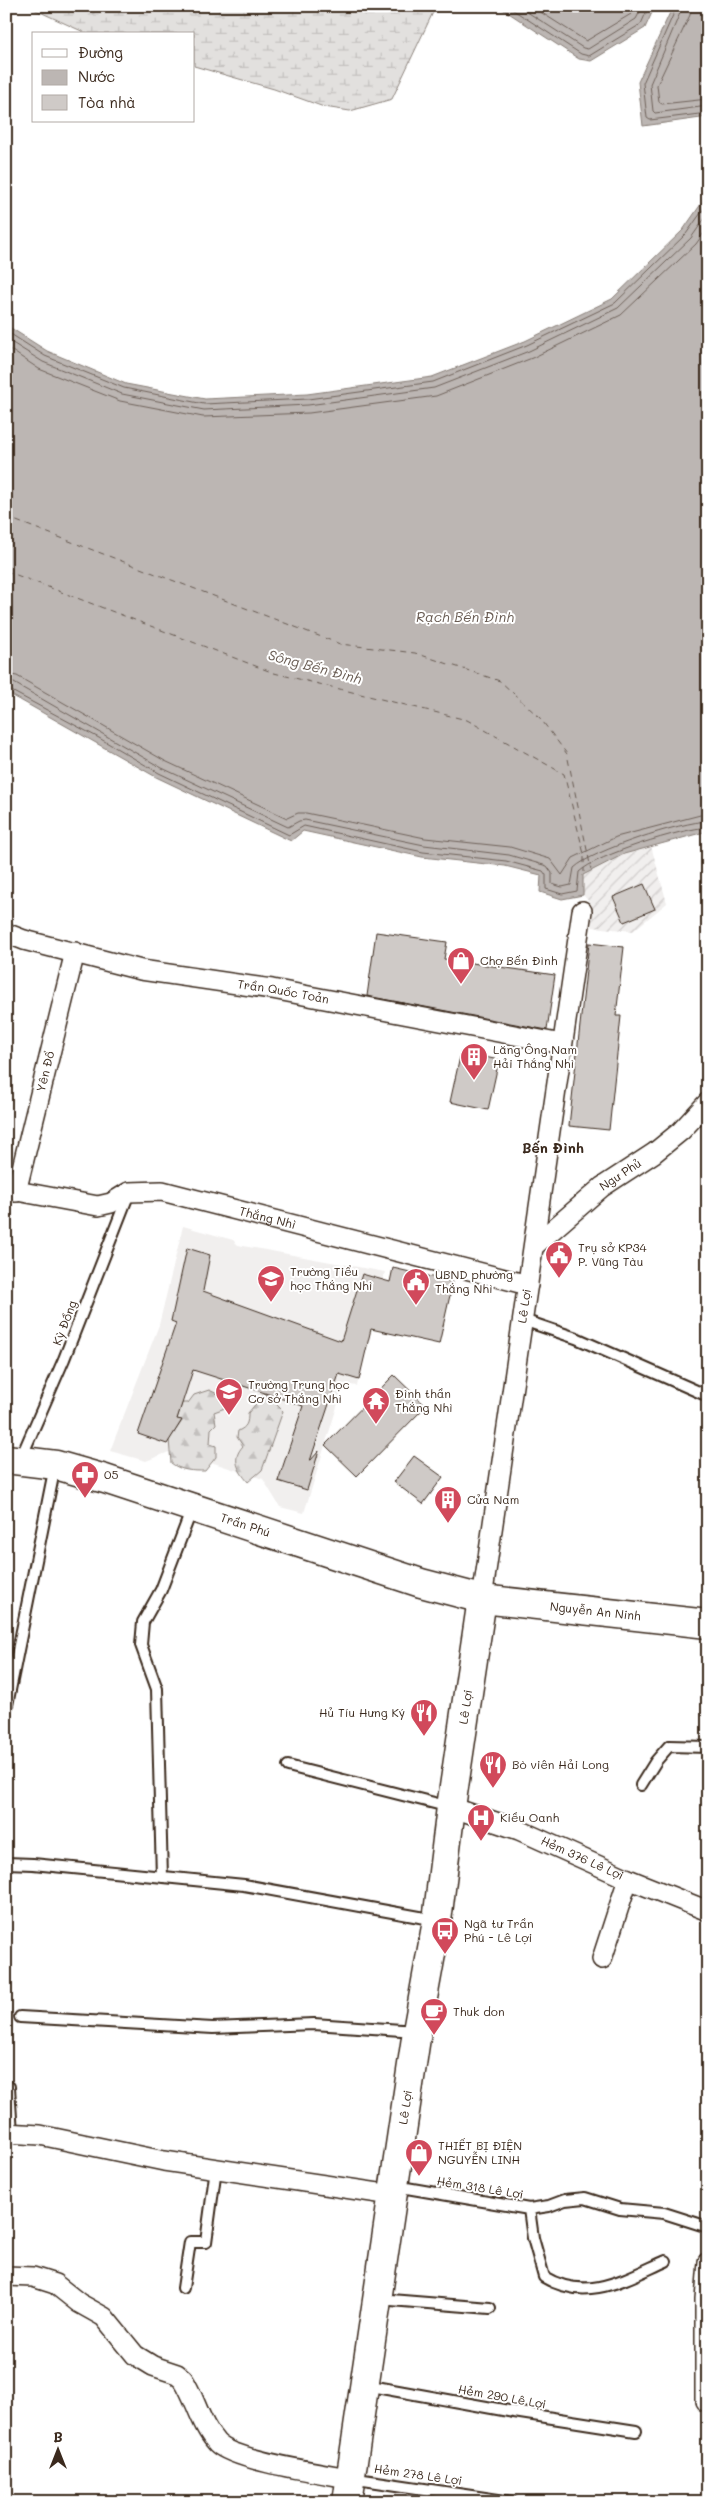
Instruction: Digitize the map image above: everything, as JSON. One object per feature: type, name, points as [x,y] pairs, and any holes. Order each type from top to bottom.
[{"type":"main road","name":"Trần Phú","points":[[13,1460],[56,1465],[421,1583],[482,1599]]},
{"type":"main road","name":"Nguyễn An Ninh","points":[[482,1599],[708,1624]]},
{"type":"main road","name":"Lê Lợi","points":[[348,2490],[417,2031],[438,1920],[451,1807],[482,1599]]},
{"type":"street","name":"Lê Lợi","points":[[482,1599],[582,911]]},
{"type":"street","name":"Trần Quốc Toản","points":[[6,933],[141,970],[272,989],[562,1044]]},
{"type":"street","name":"Yên Đổ","points":[[11,1190],[75,952]]},
{"type":"street","name":"Ngư Phủ","points":[[534,1246],[602,1187],[654,1153],[681,1131],[708,1102]]},
{"type":"street","name":"Thắng Nhì","points":[[11,1190],[98,1206],[111,1203],[129,1192],[162,1191],[528,1285]]},
{"type":"street","name":"Hẻm 376 Lê Lợi","points":[[451,1807],[520,1830],[628,1879],[708,1911]]},
{"type":"street","points":[[602,1959],[628,1879]]},
{"type":"street","points":[[9,2133],[40,2135],[164,2161],[393,2190]]},
{"type":"street","points":[[707,2268],[703,2385],[705,2401],[708,2401]]},
{"type":"street","points":[[6,2276],[33,2277],[55,2284],[79,2303],[104,2317],[134,2355],[153,2366],[177,2374],[183,2379],[208,2432],[218,2444],[227,2449],[348,2490]]},
{"type":"lane","name":"Kỳ Đồng","points":[[13,1460],[64,1359],[129,1192]]},
{"type":"lane","points":[[523,1320],[585,1342],[708,1396]]},
{"type":"lane","points":[[6,1710],[56,1465]]},
{"type":"lane","points":[[162,1877],[157,1689],[141,1645],[143,1622],[161,1590],[192,1508]]},
{"type":"lane","points":[[641,1785],[656,1761],[670,1746],[708,1747]]},
{"type":"lane","points":[[288,1766],[451,1807]]},
{"type":"lane","points":[[6,1863],[244,1885],[438,1920]]},
{"type":"lane","points":[[20,2017],[213,2028],[314,2024],[417,2031]]},
{"type":"lane","points":[[6,2086],[9,2086],[9,2133]]},
{"type":"lane","points":[[183,2288],[190,2242],[206,2242],[216,2168]]},
{"type":"lane","name":"Hẻm 318 Lê Lợi","points":[[393,2190],[529,2209],[549,2206],[565,2200],[585,2198],[620,2209],[664,2213],[708,2227]]},
{"type":"lane","points":[[529,2209],[533,2238],[544,2276],[558,2285],[582,2289],[611,2286],[666,2261]]},
{"type":"lane","points":[[377,2299],[490,2308]]},
{"type":"lane","name":"Hẻm 290 Lê Lợi","points":[[364,2384],[514,2412],[636,2431]]},
{"type":"lane","name":"Hẻm 278 Lê Lợi","points":[[348,2490],[512,2502]]},
{"type":"shaded area","points":[[651,846],[667,903],[633,931],[592,927],[592,905],[583,895],[583,874],[624,854]]},
{"type":"shaded area","points":[[183,1226],[233,1240],[238,1245],[385,1272],[357,1386],[344,1384],[304,1513],[280,1507],[263,1479],[174,1450],[146,1461],[110,1451],[159,1325]]},
{"type":"green space","points":[[27,6],[436,6],[392,99],[350,111],[324,107],[274,89],[195,66],[195,32],[84,32]]},
{"type":"green space","points":[[209,1390],[220,1395],[225,1408],[214,1412],[216,1424],[211,1429],[210,1444],[216,1446],[216,1457],[205,1471],[179,1468],[171,1463],[169,1440],[182,1421],[177,1419],[182,1403],[188,1403],[194,1395]]},
{"type":"green space","points":[[265,1393],[283,1411],[262,1470],[248,1482],[237,1464],[237,1455],[243,1446],[237,1437],[238,1431],[245,1426],[248,1413]]},
{"type":"water","points":[[498,6],[655,6],[645,28],[591,61],[579,59]]},
{"type":"water","points":[[673,6],[708,6],[708,117],[643,126],[638,82]]},
{"type":"water","name":"Rạch Bến Đình","points":[[708,194],[708,831],[624,854],[583,875],[583,895],[562,899],[540,892],[541,875],[505,866],[422,857],[303,831],[291,841],[156,777],[6,692],[6,325],[47,351],[126,384],[205,399],[307,394],[432,377],[525,341],[612,299],[683,230]]},
{"type":"building","points":[[644,884],[655,909],[624,922],[613,897]]},
{"type":"building","points":[[376,932],[447,942],[444,959],[555,975],[547,1030],[367,996]]},
{"type":"building","points":[[589,943],[624,947],[616,1016],[621,1016],[609,1130],[569,1126]]},
{"type":"building","name":"Lăng Ông Nam Hải Thắng Nhì","points":[[461,1052],[499,1060],[488,1110],[450,1102]]},
{"type":"building","points":[[187,1248],[210,1255],[203,1291],[341,1341],[362,1274],[390,1282],[393,1268],[453,1282],[439,1344],[371,1329],[359,1380],[339,1374],[310,1461],[319,1451],[307,1490],[278,1481],[303,1406],[265,1393],[193,1370],[177,1419],[182,1420],[167,1444],[138,1434],[176,1323],[171,1321]]},
{"type":"building","name":"Đình thần Thắng Nhì","points":[[394,1375],[426,1406],[357,1476],[325,1445]]},
{"type":"building","points":[[414,1456],[443,1477],[423,1504],[394,1482]]},
{"type":"ferry route","points":[[6,517],[340,644],[415,653],[500,681],[540,718],[567,754],[591,869]]},
{"type":"ferry route","points":[[6,571],[274,673],[467,720],[564,774],[584,854],[584,872]]},
{"type":"place","name":"Chợ Bến Đình","points":[[461,985]]},
{"type":"place","name":"Lăng Ông Nam Hải Thắng Nhì","points":[[474,1081]]},
{"type":"place","name":"Trụ sở KP34 P. Vũng Tàu","points":[[559,1279]]},
{"type":"place","name":"Trường Tiểu học Thắng Nhì","points":[[271,1303]]},
{"type":"place","name":"UBND phường Thắng Nhì","points":[[416,1306]]},
{"type":"place","name":"Trường Trung học Cơ sở Thắng Nhì","points":[[229,1416]]},
{"type":"place","name":"Đình thần Thắng Nhì","points":[[376,1425]]},
{"type":"place","name":"05","points":[[85,1499]]},
{"type":"place","name":"Cửa Nam","points":[[448,1524]]},
{"type":"place","name":"Hủ Tíu Hưng Ký","points":[[424,1737]]},
{"type":"place","name":"Bò viên Hải Long","points":[[493,1789]]},
{"type":"place","name":"Kiều Oanh","points":[[481,1842]]},
{"type":"place","name":"Ngã tư Trần Phú - Lê Lợi","points":[[445,1955]]},
{"type":"place","name":"Thuk don","points":[[434,2036]]},
{"type":"place","name":"THIẾT BỊ ĐIỆN NGUYỄN LINH","points":[[419,2177]]},
{"type":"district","name":"Bến Đình","points":[[553,1148]]},
{"type":"water label","name":"Sông Bến Đình","points":[[315,667]]}]
